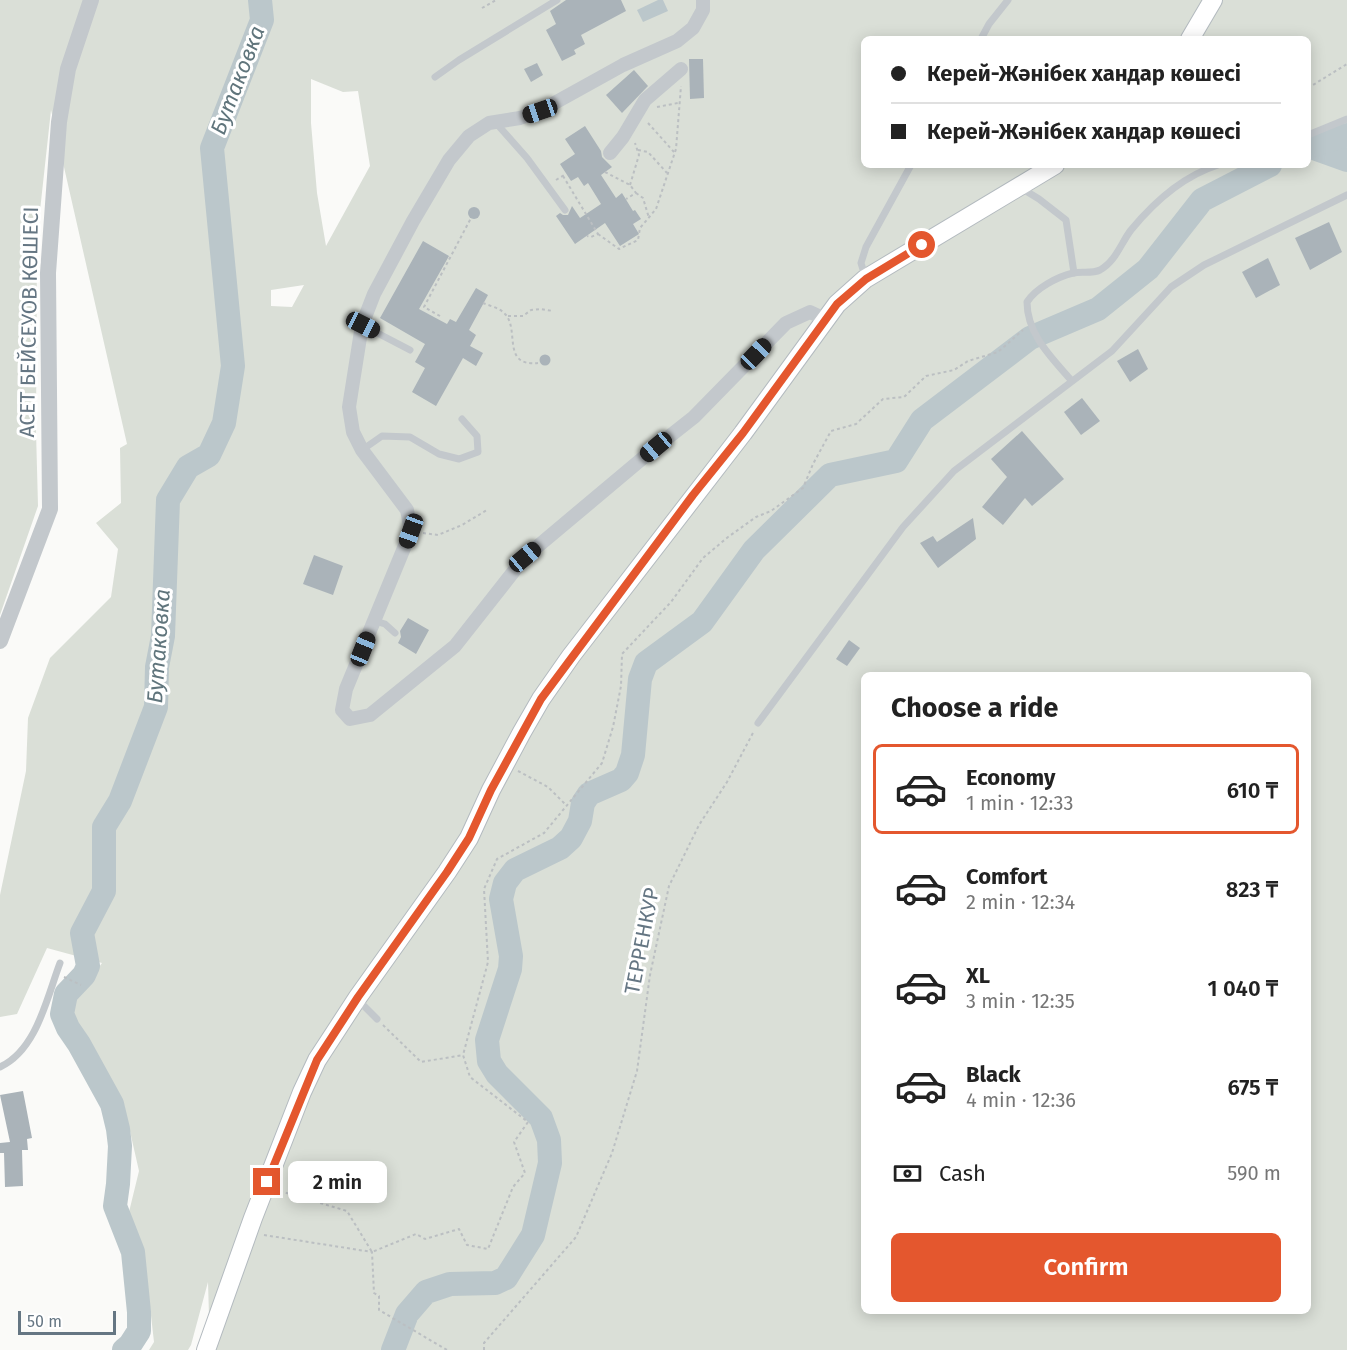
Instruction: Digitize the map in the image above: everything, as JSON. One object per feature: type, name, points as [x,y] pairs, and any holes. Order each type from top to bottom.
[{"type":"main road","points":[[1192,36],[1209,2]]},
{"type":"main road","points":[[206,1350],[265,1187],[317,1060],[356,999],[469,838],[505,763],[541,699],[565,665],[693,495],[743,433],[837,304],[866,279],[1050,168]]},
{"type":"street","name":"АСЕТ БЕЙСЕУОВ КӨШЕСІ","points":[[0,641],[50,508],[48,273],[59,122],[68,69],[91,0]]},
{"type":"street","points":[[704,0],[703,9],[693,27],[677,41],[623,64],[540,111],[520,118],[489,123],[469,136],[449,160],[374,294],[363,325],[349,407],[353,432],[362,450],[407,510],[411,531],[346,689],[342,710],[350,719],[370,715],[455,645],[525,557],[694,417],[786,323],[810,312],[825,319]]},
{"type":"street","points":[[610,153],[623,137],[645,100],[681,69]]},
{"type":"lane","points":[[435,77],[557,0]]},
{"type":"lane","points":[[983,36],[1008,0]]},
{"type":"lane","points":[[1311,134],[1347,119]]},
{"type":"lane","points":[[495,122],[527,158],[565,210]]},
{"type":"lane","points":[[866,279],[861,263],[866,247],[909,168]]},
{"type":"lane","points":[[1071,380],[1046,351],[1029,323],[1027,302],[1032,294],[1074,273],[1099,270],[1114,258],[1131,231],[1175,186],[1209,168]]},
{"type":"lane","points":[[1018,187],[1039,199],[1066,220],[1074,273]]},
{"type":"lane","points":[[758,723],[903,527],[954,471],[1112,351],[1171,286],[1204,266],[1347,195]]},
{"type":"lane","points":[[363,325],[410,350]]},
{"type":"lane","points":[[362,450],[382,436],[410,437],[439,454],[459,459],[478,452],[477,436],[462,419]]},
{"type":"lane","points":[[375,621],[385,624],[395,633]]},
{"type":"lane","points":[[0,1066],[9,1063],[26,1044],[36,1028],[60,963]]},
{"type":"lane","points":[[356,999],[376,1019]]},
{"type":"path","points":[[482,8],[496,0]]},
{"type":"path","points":[[1311,86],[1347,64]]},
{"type":"path","points":[[547,185],[564,175],[597,234],[619,249],[638,240],[640,228],[656,209],[675,153],[681,69]]},
{"type":"path","points":[[638,112],[675,153]]},
{"type":"path","points":[[623,137],[636,143],[638,150],[637,164],[630,185]]},
{"type":"path","points":[[638,150],[648,152],[668,174]]},
{"type":"path","points":[[605,172],[630,185],[643,198],[649,218]]},
{"type":"path","points":[[626,199],[636,193]]},
{"type":"path","points":[[440,316],[424,307],[471,218]]},
{"type":"path","points":[[587,236],[597,234]]},
{"type":"path","points":[[483,303],[503,311],[508,316],[514,353],[521,360],[530,364],[538,363]]},
{"type":"path","points":[[508,316],[524,316],[531,310],[554,311]]},
{"type":"path","points":[[248,1232],[372,1252],[416,1234],[425,1239],[459,1228],[467,1245],[488,1249],[513,1187],[525,1173],[514,1142],[528,1122],[470,1077],[463,1055],[488,962],[484,889],[497,859],[544,833],[602,763],[613,727],[621,686],[622,654],[670,602],[704,558],[756,517],[771,510],[803,488],[831,431],[856,424],[883,399],[904,398],[926,376],[954,370],[968,360],[998,352],[1016,338],[1029,323]]},
{"type":"path","points":[[411,531],[438,535],[462,525],[487,510]]},
{"type":"path","name":"ТЕРРЕНКУР","points":[[484,1350],[484,1343],[576,1237],[612,1153],[638,1071],[650,975],[669,886],[699,825],[727,782],[758,723]]},
{"type":"path","points":[[505,763],[548,787],[566,805]]},
{"type":"path","points":[[74,980],[81,985]]},
{"type":"path","points":[[376,1019],[420,1062],[463,1055]]},
{"type":"path","points":[[265,1187],[347,1211],[372,1252],[374,1293],[379,1296],[379,1311],[447,1350]]},
{"type":"shaded area","points":[[0,0],[1347,0],[1347,1350],[210,1350],[208,1282],[188,1350],[149,1350],[154,1342],[146,1272],[129,1212],[139,1171],[124,1105],[86,1049],[68,1010],[102,963],[47,948],[17,1014],[0,1017],[0,895],[26,771],[28,718],[50,658],[111,597],[118,549],[96,523],[121,503],[120,448],[127,444],[51,110],[37,238],[38,506],[0,615]],"holes":[[[311,79],[343,92],[358,91],[370,166],[326,246],[317,193],[311,123]],[[304,285],[292,307],[271,306],[271,290]]]},
{"type":"shaded area","points":[[663,0],[668,11],[643,22],[637,10]]},
{"type":"building","points":[[566,0],[621,0],[626,11],[581,35],[585,44],[574,50],[576,54],[562,61],[546,30],[556,24],[550,11]]},
{"type":"building","points":[[689,59],[703,59],[704,98],[690,99]]},
{"type":"building","points":[[537,63],[543,75],[531,82],[524,69]]},
{"type":"building","points":[[634,70],[648,86],[622,113],[606,95]]},
{"type":"building","points":[[585,126],[601,151],[602,157],[612,167],[601,175],[616,198],[622,193],[641,219],[633,224],[639,234],[620,246],[605,223],[575,244],[556,216],[560,213],[568,215],[572,206],[580,218],[601,204],[588,183],[584,186],[578,177],[571,181],[560,164],[575,154],[565,139]]},
{"type":"building","points":[[474,207],[480,213],[474,219],[468,213]]},
{"type":"building","points":[[1329,222],[1342,252],[1310,270],[1295,238]]},
{"type":"building","points":[[423,241],[449,256],[419,309],[447,324],[450,319],[456,322],[476,288],[488,295],[469,330],[476,335],[470,346],[483,353],[476,366],[463,358],[436,406],[412,392],[425,368],[415,362],[425,344],[380,318]]},
{"type":"building","points":[[1268,258],[1280,285],[1256,298],[1242,272]]},
{"type":"building","points":[[1138,349],[1148,369],[1130,382],[1117,361]]},
{"type":"building","points":[[545,354],[551,360],[545,366],[539,360]]},
{"type":"building","points":[[1082,398],[1100,421],[1081,435],[1064,412]]},
{"type":"building","points":[[1022,431],[1064,479],[1032,506],[1025,498],[1003,525],[982,507],[1007,477],[991,459]]},
{"type":"building","points":[[973,518],[976,539],[938,568],[920,543],[933,536],[937,542]]},
{"type":"building","points":[[314,555],[343,566],[333,595],[303,584]]},
{"type":"building","points":[[408,618],[429,630],[416,654],[398,643],[401,637],[400,631]]},
{"type":"building","points":[[849,640],[860,648],[847,666],[836,659]]},
{"type":"building","points":[[23,1091],[32,1138],[27,1139],[28,1150],[22,1150],[23,1186],[5,1187],[4,1153],[0,1153],[0,1143],[10,1142],[0,1095]]},
{"type":"waterway","name":"Бутаковка","points":[[124,1350],[139,1331],[139,1312],[133,1252],[115,1206],[120,1146],[118,1129],[112,1104],[62,1014],[66,994],[84,975],[88,966],[82,933],[104,891],[104,827],[120,801],[156,707],[157,667],[163,636],[168,500],[188,467],[209,455],[224,423],[233,366],[212,148],[262,20],[260,0]]},
{"type":"waterway","points":[[1311,145],[1347,135]]},
{"type":"waterway","points":[[1311,147],[1347,160]]},
{"type":"waterway","points":[[393,1350],[407,1314],[426,1292],[450,1284],[495,1283],[506,1278],[533,1235],[550,1163],[549,1140],[541,1118],[497,1074],[489,1061],[487,1040],[510,969],[511,956],[501,899],[505,883],[515,870],[560,848],[571,838],[580,821],[583,803],[589,794],[621,780],[627,773],[633,755],[640,679],[646,663],[702,622],[754,550],[830,475],[896,461],[922,420],[1030,338],[1098,309],[1148,269],[1202,200],[1264,168]]},
{"type":"route","points":[[267,1182],[317,1060],[469,838],[522,732],[541,699],[571,656],[743,433],[837,304],[866,279],[922,245]]}]
